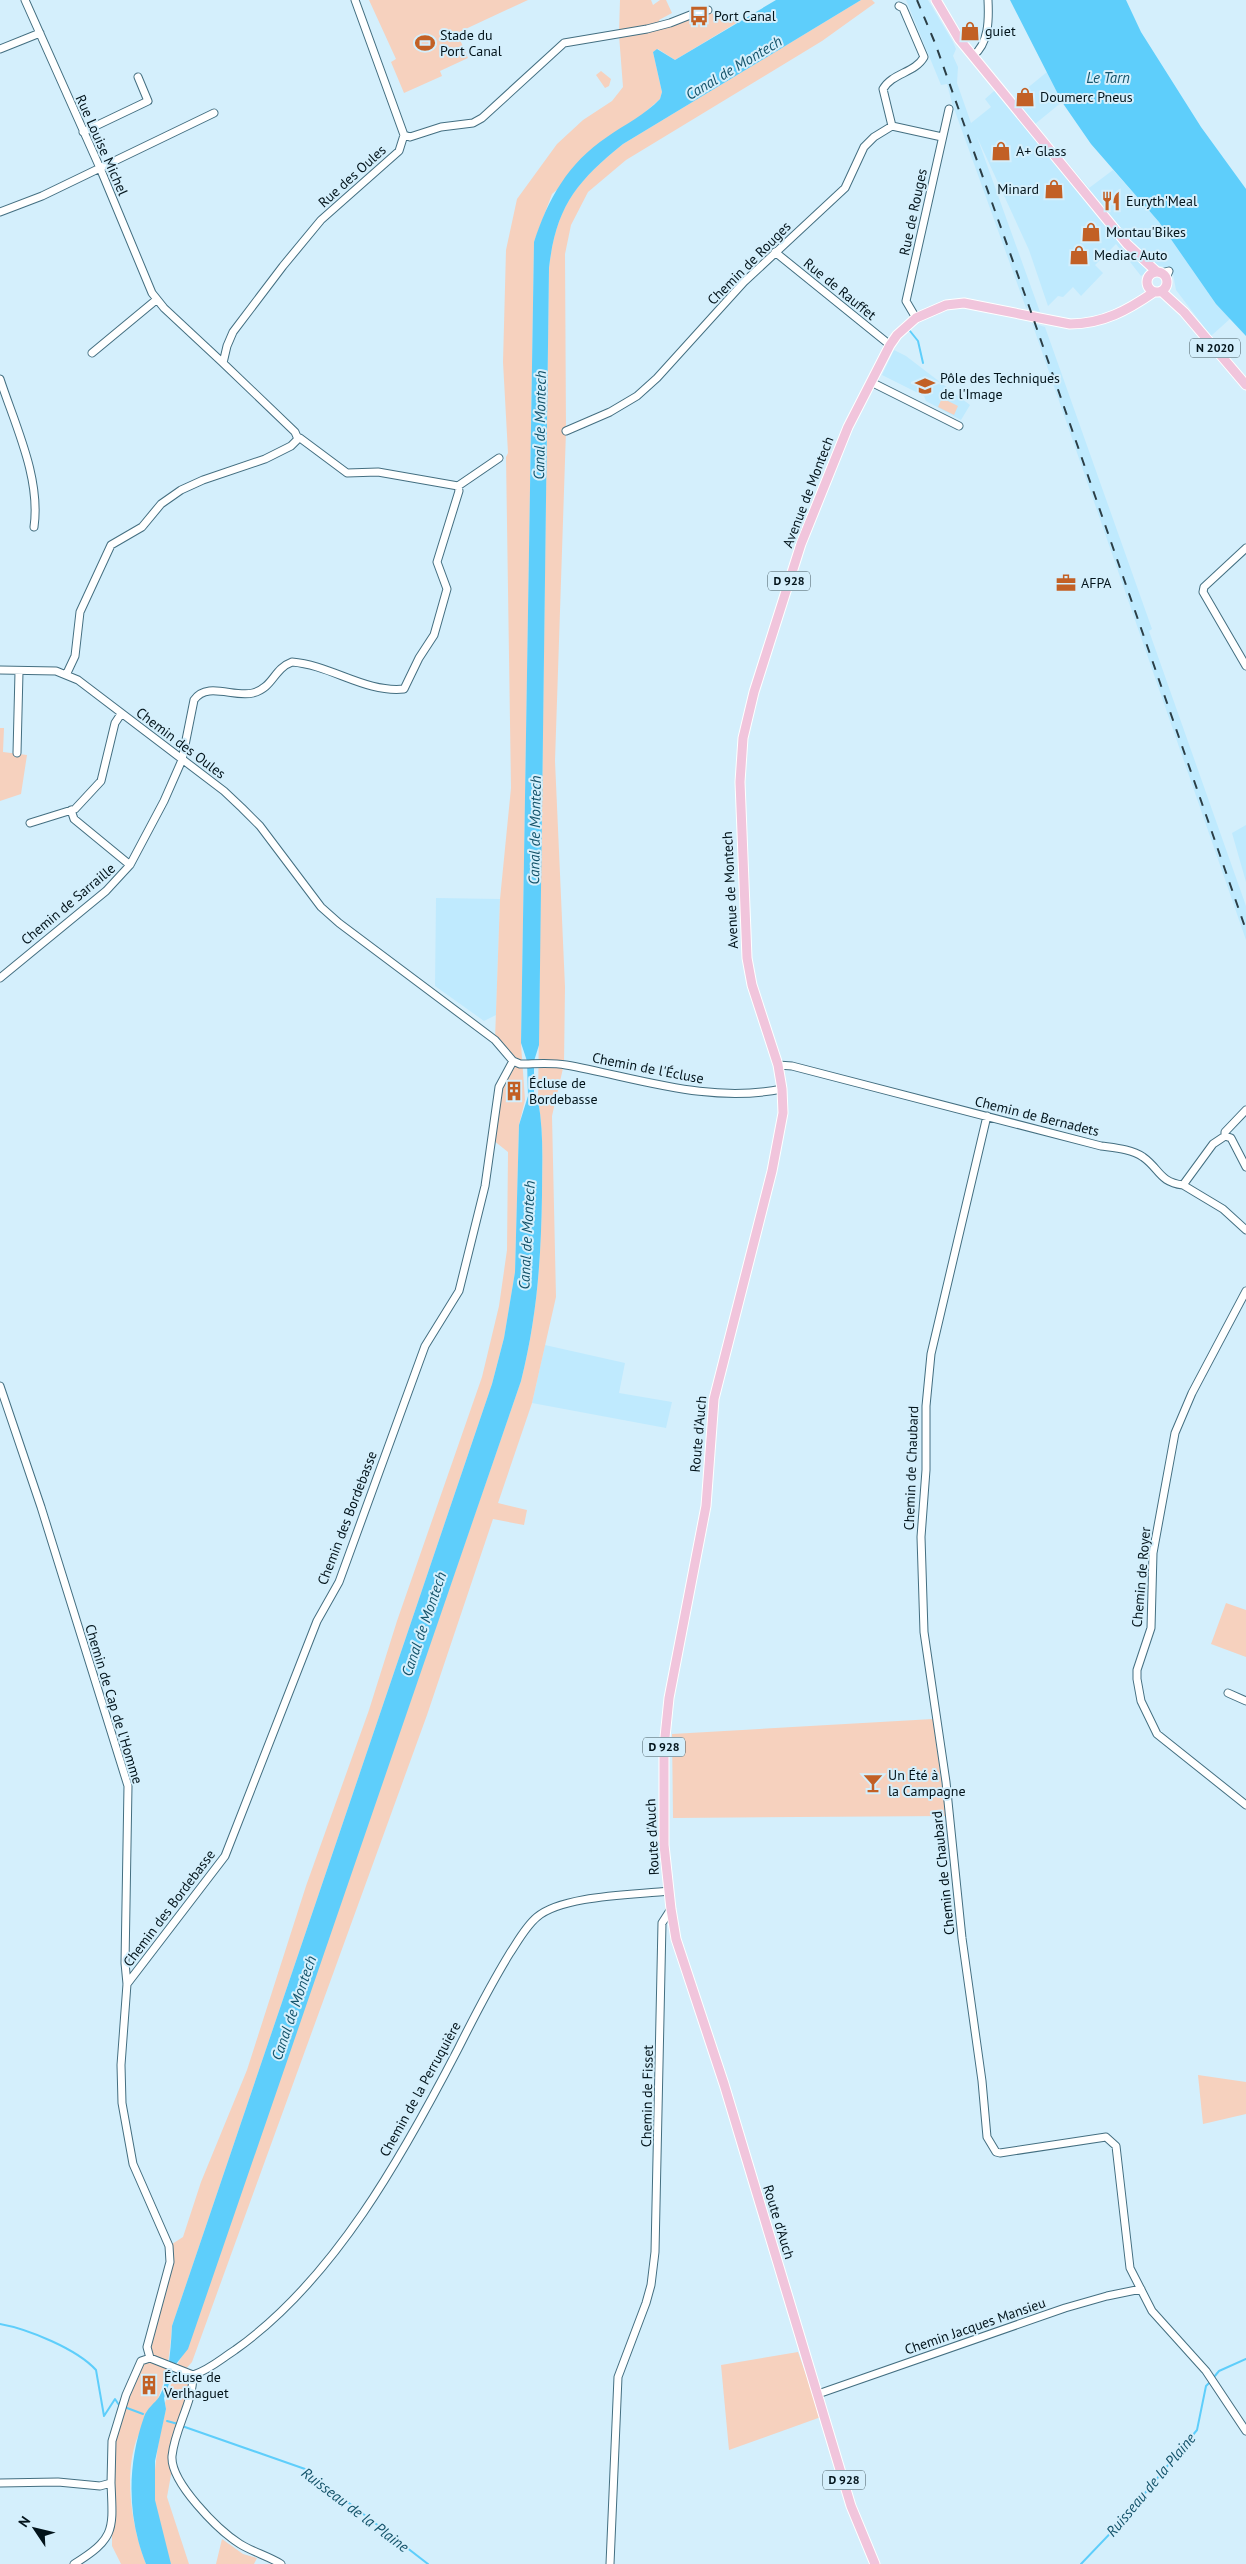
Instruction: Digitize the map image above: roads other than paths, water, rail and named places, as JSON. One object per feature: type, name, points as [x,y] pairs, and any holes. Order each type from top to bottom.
[{"type":"main road","points":[[936,0],[958,39],[1127,244],[1163,276],[1184,312]]},
{"type":"main road","points":[[1127,244],[1147,281],[1157,292],[1184,312]]},
{"type":"main road","points":[[1147,281],[1163,276]]},
{"type":"main road","points":[[1157,292],[1163,276]]},
{"type":"main road","name":"Avenue de Montech","points":[[1131,306],[1147,281]]},
{"type":"main road","name":"Avenue de Montech","points":[[782,1089],[778,1065],[752,985],[747,958],[740,782],[743,738],[754,692],[801,544],[827,474],[890,345],[897,335],[916,318],[946,305],[964,304],[1054,322],[1082,324],[1109,318],[1157,292]]},
{"type":"main road","name":"N 2020","points":[[1184,312],[1246,385]]},
{"type":"main road","name":"Route d'Auch","points":[[782,1089],[783,1113],[772,1171],[717,1384],[706,1506],[669,1698],[664,1747],[663,1794],[670,1909],[686,1971],[724,2084],[851,2506],[875,2564]]},
{"type":"street","name":"Rue Louise Michel","points":[[25,0],[100,168],[156,300],[223,363]]},
{"type":"street","points":[[354,0],[404,135],[410,137],[440,128],[473,123],[482,118],[568,41],[647,29],[708,10]]},
{"type":"street","points":[[972,56],[979,51],[987,33],[988,0]]},
{"type":"street","points":[[899,6],[903,8],[924,57],[920,64],[891,80],[883,89],[892,126],[942,138]]},
{"type":"street","points":[[0,49],[40,33]]},
{"type":"street","points":[[83,132],[148,101],[138,77]]},
{"type":"street","name":"Rue de Rouges","points":[[916,318],[906,301],[949,109]]},
{"type":"street","points":[[0,212],[100,168],[214,114]]},
{"type":"street","name":"Chemin de Rouges","points":[[566,431],[610,412],[637,396],[657,378],[744,282],[845,188],[864,147],[874,137],[892,126]]},
{"type":"street","name":"Rue des Oules","points":[[223,363],[233,332],[283,266],[321,220],[399,151],[404,135]]},
{"type":"street","name":"Rue de Rauffet","points":[[775,252],[890,345]]},
{"type":"street","points":[[92,353],[156,300]]},
{"type":"street","points":[[223,363],[295,432],[298,439],[306,442],[333,464],[348,473],[378,472],[458,486],[499,458]]},
{"type":"street","points":[[0,379],[32,481],[36,516],[34,527]]},
{"type":"street","points":[[871,382],[959,426]]},
{"type":"street","points":[[0,670],[20,672],[48,670],[67,673],[75,656],[80,612],[111,545],[142,528],[161,504],[181,490],[202,480],[266,459],[291,446],[298,439]]},
{"type":"street","name":"Chemin de Sarraille","points":[[0,978],[106,891],[130,865],[164,801],[182,760],[194,700],[198,694],[206,690],[239,694],[253,693],[268,686],[278,670],[292,662],[340,673],[367,685],[390,690],[404,689],[419,658],[434,635],[447,589],[437,562],[459,491],[458,486]]},
{"type":"street","points":[[1246,548],[1204,588],[1205,598],[1246,666]]},
{"type":"street","points":[[17,753],[20,672]]},
{"type":"street","name":"Chemin des Oules","points":[[67,673],[224,791],[260,826],[321,907],[339,923],[495,1040],[513,1061]]},
{"type":"street","points":[[30,823],[71,810],[101,781],[115,723],[121,714]]},
{"type":"street","points":[[71,810],[74,819],[130,865]]},
{"type":"street","name":"Chemin de l'Écluse","points":[[513,1061],[522,1064],[564,1064],[692,1092],[758,1093],[782,1089]]},
{"type":"street","name":"Chemin des Bordebasse","points":[[127,1984],[225,1856],[317,1621],[339,1582],[425,1346],[459,1291],[485,1186],[499,1088],[508,1067],[513,1061]]},
{"type":"street","name":"Chemin de Bernadets","points":[[778,1065],[792,1066],[1101,1146],[1129,1151],[1149,1162],[1164,1179],[1183,1185]]},
{"type":"street","points":[[1246,1110],[1225,1132],[1225,1136],[1213,1144],[1183,1185],[1223,1209],[1246,1230]]},
{"type":"street","name":"Chemin de Chaubard","points":[[987,1116],[931,1354],[926,1406],[926,1470],[921,1537],[924,1632],[946,1782],[962,1938],[982,2080],[987,2137],[996,2152],[1000,2153],[1106,2138],[1113,2141],[1116,2146],[1130,2268],[1152,2311],[1212,2379],[1246,2431]]},
{"type":"street","points":[[1225,1136],[1231,1138],[1246,1167]]},
{"type":"street","name":"Chemin de Royer","points":[[1246,1291],[1192,1393],[1176,1433],[1161,1503],[1154,1553],[1151,1628],[1137,1670],[1141,1701],[1157,1734],[1246,1805]]},
{"type":"street","name":"Chemin de Cap de l'Homme","points":[[0,1386],[41,1508],[128,1786],[125,1963],[127,1984],[121,2065],[122,2103],[132,2164],[169,2246],[170,2262],[147,2347],[150,2358]]},
{"type":"street","points":[[1228,1693],[1246,1701]]},
{"type":"street","name":"Chemin de la Perruquière","points":[[193,2375],[204,2372],[255,2336],[314,2279],[403,2151],[424,2115],[490,1985],[521,1936],[536,1917],[554,1906],[580,1901],[669,1891]]},
{"type":"street","name":"Chemin de Fisset","points":[[610,2564],[618,2377],[652,2286],[656,2252],[662,1923],[670,1909]]},
{"type":"street","name":"Chemin Jacques Mansieu","points":[[818,2394],[1065,2308],[1141,2289]]},
{"type":"street","points":[[74,2564],[96,2551],[106,2540],[112,2523],[110,2483],[112,2441],[126,2395],[142,2361],[150,2358],[177,2367],[193,2375],[193,2388],[180,2423],[173,2462],[173,2469],[183,2486],[214,2522],[231,2538],[281,2564]]},
{"type":"street","points":[[0,2483],[58,2482],[100,2486],[110,2483]]},
{"type":"water","name":"Canal de Montech","points":[[776,0],[861,0],[623,144],[593,171],[571,197],[563,212],[552,247],[549,268],[539,1045],[534,1061],[534,1099],[538,1100],[542,1136],[542,1195],[541,1242],[531,1334],[521,1381],[188,2349],[176,2364],[164,2398],[166,2409],[155,2461],[155,2500],[171,2564],[146,2564],[135,2528],[133,2509],[132,2472],[138,2435],[145,2414],[159,2397],[165,2382],[169,2363],[172,2326],[492,1384],[504,1338],[515,1272],[519,1125],[528,1096],[527,1061],[521,1043],[534,242],[553,197],[570,170],[593,147],[642,114],[660,99],[662,92],[653,52],[657,49],[675,60]]},
{"type":"water","name":"Le Tarn","points":[[1010,0],[1126,0],[1141,32],[1201,127],[1246,189],[1246,336],[1216,304],[1159,222],[1091,144],[1062,102]]},
{"type":"waterway","points":[[910,331],[918,341],[923,363]]},
{"type":"waterway","points":[[0,2324],[38,2335],[88,2362],[96,2370],[104,2416],[115,2399],[119,2405]]},
{"type":"waterway","name":"Ruisseau de la Plaine","points":[[1214,2377],[1219,2371],[1246,2359]]},
{"type":"waterway","name":"Ruisseau de la Plaine","points":[[1081,2564],[1122,2521],[1197,2430],[1206,2386],[1211,2381]]},
{"type":"waterway","name":"Ruisseau de la Plaine","points":[[127,2408],[143,2414]]},
{"type":"waterway","name":"Ruisseau de la Plaine","points":[[167,2421],[178,2424]]},
{"type":"waterway","name":"Ruisseau de la Plaine","points":[[182,2426],[305,2469],[428,2564]]},
{"type":"railway","points":[[917,0],[935,43],[1030,309],[1246,930]]},
{"type":"place","name":"Port Canal","points":[[699,16]]},
{"type":"place","name":"guiet","points":[[970,31]]},
{"type":"place","name":"Stade du Port Canal","points":[[425,43]]},
{"type":"place","name":"Doumerc Pneus","points":[[1025,97]]},
{"type":"place","name":"A+ Glass","points":[[1001,151]]},
{"type":"place","name":"Minard","points":[[1054,189]]},
{"type":"place","name":"Euryth'Meal","points":[[1111,201]]},
{"type":"place","name":"Montau'Bikes","points":[[1091,232]]},
{"type":"place","name":"Mediac Auto","points":[[1079,255]]},
{"type":"place","name":"Pôle des Techniques de l'Image","points":[[925,386]]},
{"type":"place","name":"AFPA","points":[[1066,583]]},
{"type":"place","name":"Écluse de Bordebasse","points":[[514,1091]]},
{"type":"place","name":"Un Été à la Campagne","points":[[873,1783]]},
{"type":"place","name":"Écluse de Verlhaguet","points":[[149,2385]]}]
